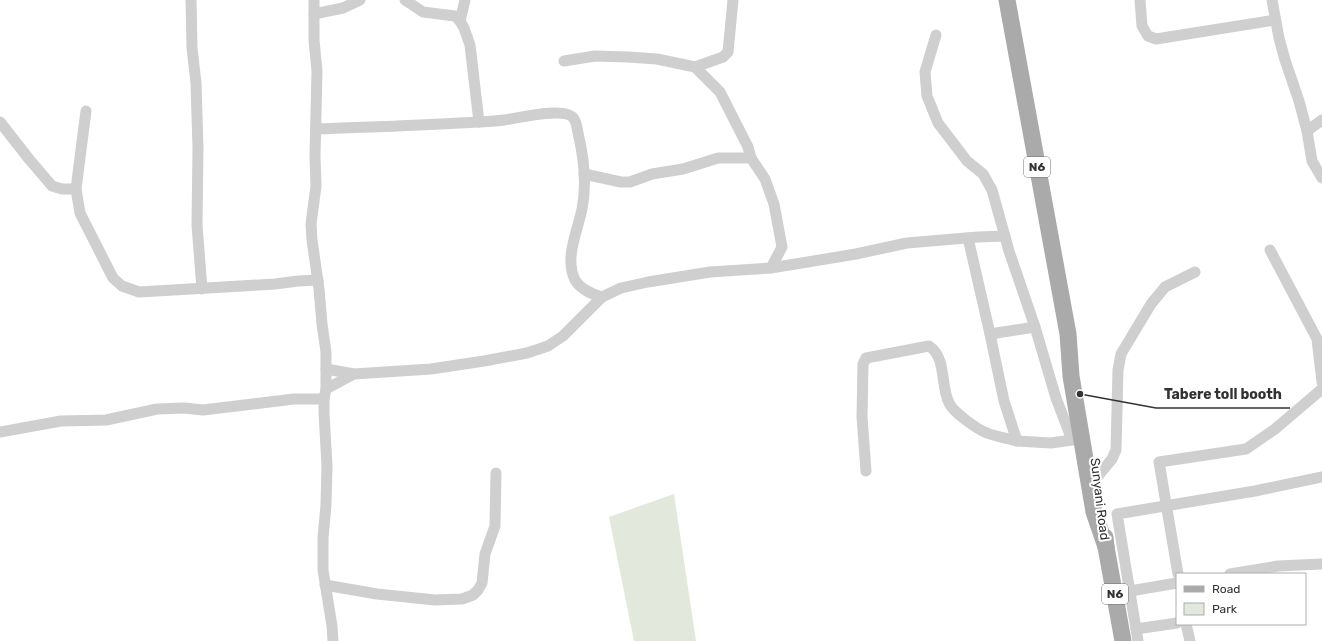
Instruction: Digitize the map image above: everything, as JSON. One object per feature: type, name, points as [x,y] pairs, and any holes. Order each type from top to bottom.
[{"type":"main road","name":"N6","points":[[1007,0],[1068,334]]},
{"type":"main road","name":"Sunyani Road","points":[[1068,334],[1077,439],[1094,512],[1106,547]]},
{"type":"main road","name":"Sunyani Road","points":[[1068,334],[1081,375],[1103,510],[1106,547]]},
{"type":"main road","name":"N6","points":[[1106,547],[1123,641]]},
{"type":"street","points":[[191,0],[192,48],[196,83],[198,148],[197,225],[202,289]]},
{"type":"street","points":[[304,0],[314,16]]},
{"type":"street","points":[[314,0],[317,71],[315,156],[316,186],[311,224],[326,352],[325,394],[327,466],[323,538],[325,585],[333,641]]},
{"type":"street","points":[[314,16],[343,8],[360,0]]},
{"type":"street","points":[[405,0],[423,12],[454,16],[460,20],[470,45],[479,122]]},
{"type":"street","points":[[460,20],[465,0]]},
{"type":"street","points":[[564,61],[595,56],[628,57],[657,59],[695,67],[723,57],[728,52],[733,0]]},
{"type":"street","points":[[1140,0],[1142,26],[1148,36],[1156,39],[1275,20]]},
{"type":"street","points":[[1272,0],[1275,20],[1285,60],[1299,101],[1307,131],[1312,161],[1322,178]]},
{"type":"street","points":[[866,471],[862,417],[863,364],[866,358],[929,346],[935,350],[939,357],[949,402],[956,412],[986,433],[1017,441],[1051,443],[1077,439],[1056,398],[992,190],[983,174],[967,161],[938,123],[927,96],[925,72],[936,35]]},
{"type":"street","points":[[695,67],[720,92],[748,147],[751,158],[765,179],[776,212],[782,247],[771,268]]},
{"type":"street","points":[[86,111],[76,189],[80,213],[113,278],[122,286],[139,292],[202,289],[318,280]]},
{"type":"street","points":[[316,129],[479,122],[564,113],[571,115],[575,120],[580,141],[584,174],[582,208],[572,248],[572,266],[579,286],[586,291],[602,297]]},
{"type":"street","points":[[1307,131],[1322,120]]},
{"type":"street","points":[[0,122],[29,160],[52,186],[62,190],[76,189]]},
{"type":"street","points":[[584,174],[621,182],[630,182],[652,174],[683,169],[718,158],[751,158]]},
{"type":"street","points":[[326,369],[354,374],[431,369],[484,362],[527,353],[548,346],[563,336],[602,297],[621,288],[710,272],[771,268],[856,254],[907,243],[1005,236]]},
{"type":"street","points":[[968,238],[1004,401],[1017,441]]},
{"type":"street","points":[[1270,250],[1317,339],[1322,382]]},
{"type":"street","points":[[1098,476],[1112,459],[1116,450],[1118,370],[1121,354],[1151,304],[1165,287],[1195,272]]},
{"type":"street","points":[[990,334],[1035,327]]},
{"type":"street","points":[[0,432],[61,422],[106,420],[157,409],[184,408],[203,410],[325,394],[354,374]]},
{"type":"street","points":[[1178,573],[1159,462],[1246,449],[1275,429],[1322,389]]},
{"type":"street","points":[[325,585],[377,594],[435,600],[462,599],[473,595],[482,583],[486,554],[495,526],[496,474]]},
{"type":"street","points":[[1138,641],[1117,514],[1255,491],[1322,477]]},
{"type":"street","points":[[1242,573],[1322,564]]},
{"type":"street","points":[[1130,591],[1176,583]]},
{"type":"street","points":[[1136,629],[1176,623]]},
{"type":"street","points":[[1186,625],[1190,641]]},
{"type":"green space","points":[[674,494],[696,641],[634,641],[609,517]]},
{"type":"place","name":"Tabere toll booth","points":[[1080,394]]}]
